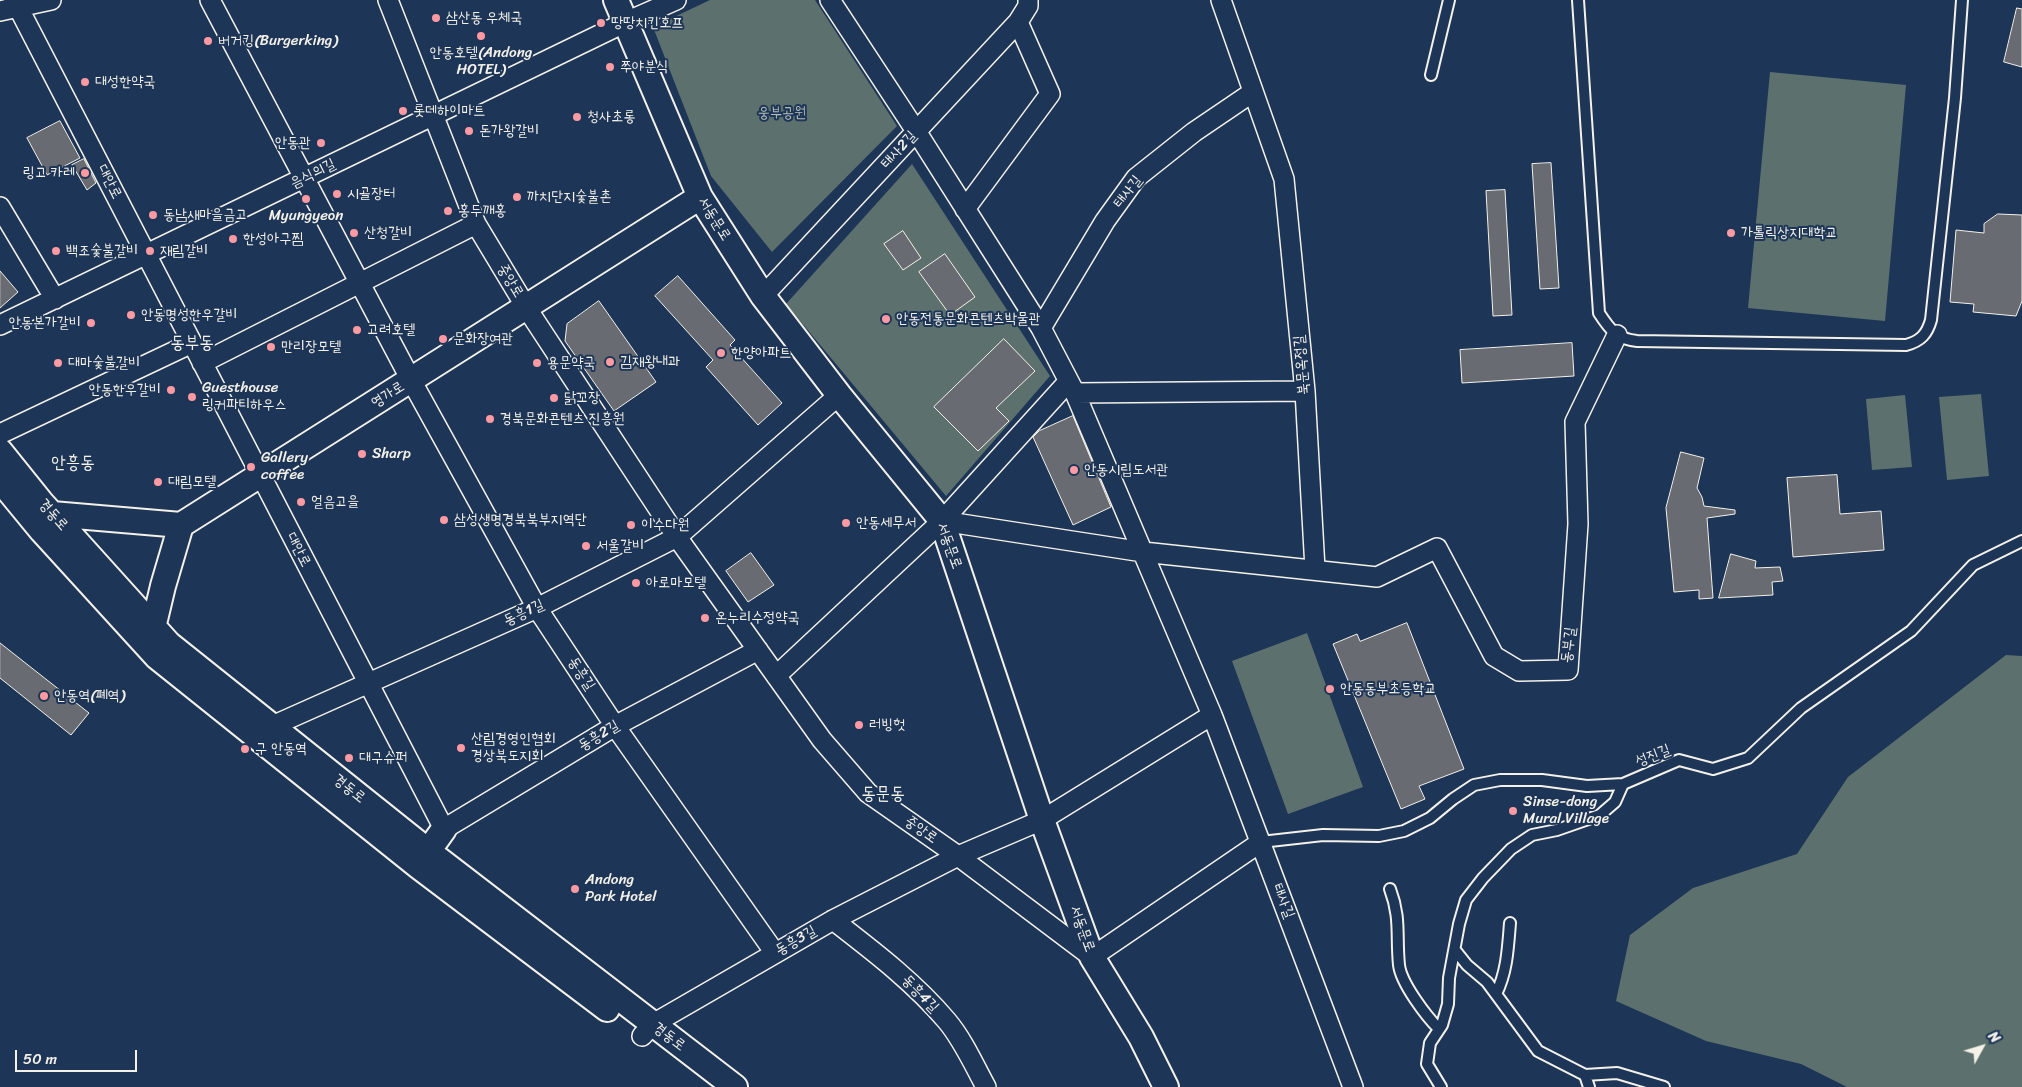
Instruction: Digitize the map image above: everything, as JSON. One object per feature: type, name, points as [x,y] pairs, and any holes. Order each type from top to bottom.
[{"type":"street","points":[[11,6],[51,0]]},
{"type":"street","name":"동흥길","points":[[210,0],[411,380],[537,608],[615,726],[775,952]]},
{"type":"street","name":"중앙로","points":[[388,0],[476,224],[526,308],[677,537],[822,740],[868,793],[958,856],[1092,957]]},
{"type":"street","name":"서동문로","points":[[616,0],[700,197],[763,296],[838,396],[942,522],[1042,820],[1092,957],[1141,1037],[1166,1087]]},
{"type":"street","name":"음식의길","points":[[0,326],[626,22],[676,0]]},
{"type":"street","name":"태사길","points":[[830,0],[1041,328],[1072,388],[1212,715],[1353,1087]]},
{"type":"street","name":"태사2길","points":[[763,296],[1018,22],[1028,6],[1028,0]]},
{"type":"street","name":"북문옥정길","points":[[1221,0],[1284,179],[1305,391],[1315,569]]},
{"type":"street","name":"대안로","points":[[11,6],[146,255],[444,829]]},
{"type":"street","points":[[965,209],[1050,94],[1018,22]]},
{"type":"street","name":"태사길","points":[[1041,328],[1106,221],[1136,178],[1194,132],[1253,92]]},
{"type":"street","name":"영가로","points":[[181,525],[700,197]]},
{"type":"street","points":[[0,207],[55,299]]},
{"type":"street","points":[[202,363],[476,224]]},
{"type":"street","name":"동부길","points":[[1315,569],[1377,577],[1437,548],[1494,656],[1519,671],[1568,670],[1578,524],[1575,422],[1617,335]]},
{"type":"street","points":[[0,434],[192,343]]},
{"type":"street","points":[[776,676],[942,522],[1072,388],[1305,391]]},
{"type":"street","points":[[677,537],[838,396]]},
{"type":"street","name":"경동로","points":[[0,451],[148,636],[157,657],[647,1030],[735,1087]]},
{"type":"street","name":"경동로","points":[[0,480],[42,531],[148,636],[169,644],[270,726],[423,859]]},
{"type":"street","points":[[52,514],[181,525],[148,636]]},
{"type":"street","points":[[942,522],[1143,552],[1315,569]]},
{"type":"street","name":"동흥1길","points":[[368,684],[537,608],[677,537]]},
{"type":"street","name":"동흥2길","points":[[444,829],[615,726],[758,650]]},
{"type":"street","points":[[270,726],[368,684]]},
{"type":"street","points":[[1042,820],[1212,715]]},
{"type":"street","name":"동흥3길","points":[[647,1030],[775,952],[833,920],[958,856],[1042,820]]},
{"type":"street","points":[[423,859],[444,829]]},
{"type":"street","points":[[1092,957],[1260,842]]},
{"type":"street","name":"동흥4길","points":[[833,920],[900,972],[948,1022],[986,1087]]},
{"type":"street","name":"경동로","points":[[647,1030],[708,1087]]},
{"type":"lane","points":[[1431,75],[1449,0]]},
{"type":"lane","points":[[1578,0],[1599,313],[1608,328],[1624,340],[1637,341],[1906,345],[1916,342],[1923,337],[1929,330],[1932,320],[1955,98],[1962,0]]},
{"type":"lane","name":"성진길","points":[[1260,842],[1323,835],[1379,836],[1404,831],[1430,818],[1453,799],[1474,786],[1500,780],[1542,780],[1587,786],[1623,784],[1679,760],[1713,769],[1748,758],[1801,708],[1911,630],[1973,565],[2022,541]]},
{"type":"lane","points":[[1441,1087],[1427,1064],[1430,1043],[1442,1025],[1448,1004],[1449,978],[1466,900],[1483,878],[1511,849],[1532,835],[1557,830],[1600,815],[1615,802],[1623,784]]},
{"type":"lane","points":[[1390,889],[1396,906],[1399,967],[1416,1000],[1439,1029]]},
{"type":"lane","points":[[1496,994],[1502,982],[1508,952],[1510,923]]},
{"type":"lane","points":[[1455,950],[1467,965],[1487,982],[1538,1050],[1585,1075],[1617,1073],[1664,1087]]},
{"type":"lane","points":[[1585,1075],[1589,1087]]},
{"type":"green space","name":"웅부공원","points":[[710,0],[815,0],[897,126],[772,252],[711,176],[653,27]]},
{"type":"green space","points":[[1770,72],[1906,85],[1885,321],[1748,308]]},
{"type":"green space","points":[[912,164],[1050,376],[946,496],[786,304]]},
{"type":"green space","points":[[1981,394],[1989,476],[1947,480],[1939,397]]},
{"type":"green space","points":[[1905,395],[1912,467],[1872,470],[1866,399]]},
{"type":"green space","points":[[1307,633],[1363,787],[1288,814],[1232,661]]},
{"type":"green space","points":[[2006,655],[2022,656],[2022,1087],[1847,1087],[1801,1064],[1706,1041],[1616,1001],[1630,935],[1693,888],[1797,854],[1848,777]]},
{"type":"building","points":[[2017,8],[2022,9],[2022,67],[2004,62]]},
{"type":"building","points":[[60,121],[80,158],[47,175],[27,138]]},
{"type":"building","name":"링고 카레","points":[[84,159],[96,183],[87,190],[72,165]]},
{"type":"building","points":[[1551,163],[1559,288],[1540,289],[1532,164]]},
{"type":"building","points":[[1505,190],[1512,315],[1493,316],[1486,191]]},
{"type":"building","points":[[1998,214],[2022,215],[2022,301],[2016,316],[1973,312],[1974,304],[1950,302],[1956,230],[1984,233],[1984,224]]},
{"type":"building","points":[[903,231],[921,258],[903,270],[884,244]]},
{"type":"building","points":[[945,254],[975,297],[950,315],[919,272]]},
{"type":"building","points":[[0,271],[18,292],[0,308]]},
{"type":"building","name":"한양아파트","points":[[678,276],[735,340],[730,345],[782,403],[758,425],[706,367],[713,360],[655,296]]},
{"type":"building","name":"김재왕내과","points":[[599,301],[656,382],[614,411],[565,341],[567,324]]},
{"type":"building","points":[[1004,339],[1035,371],[996,408],[1009,421],[978,451],[934,407]]},
{"type":"building","points":[[1572,343],[1574,376],[1462,383],[1460,350]]},
{"type":"building","name":"안동시립도서관","points":[[1073,416],[1111,507],[1073,525],[1033,437],[1039,431]]},
{"type":"building","points":[[1681,452],[1704,458],[1697,488],[1704,506],[1735,510],[1735,514],[1707,518],[1713,598],[1699,599],[1699,590],[1674,592],[1666,508]]},
{"type":"building","points":[[1837,475],[1840,514],[1881,511],[1884,550],[1793,557],[1787,478]]},
{"type":"building","points":[[751,553],[774,585],[748,602],[726,571]]},
{"type":"building","points":[[1731,554],[1756,561],[1755,568],[1780,567],[1783,581],[1772,582],[1773,595],[1719,598]]},
{"type":"building","points":[[1407,623],[1464,769],[1419,786],[1425,799],[1401,809],[1333,644],[1357,634],[1360,641]]},
{"type":"building","name":"안동역(폐역)","points":[[0,643],[89,713],[71,735],[0,678]]},
{"type":"place","name":"삼산동 우체국","points":[[436,18]]},
{"type":"place","name":"땅땅치킨호프","points":[[601,23]]},
{"type":"place","name":"안동호텔(Andong HOTEL)","points":[[481,36]]},
{"type":"place","name":"버거킹(Burgerking)","points":[[208,41]]},
{"type":"place","name":"쭈야분식","points":[[610,67]]},
{"type":"place","name":"대성한약국","points":[[85,82]]},
{"type":"place","name":"롯데하이마트","points":[[403,111]]},
{"type":"place","name":"청사초롱","points":[[577,117]]},
{"type":"place","name":"돈가왕갈비","points":[[469,131]]},
{"type":"place","name":"안동관","points":[[321,143]]},
{"type":"place","name":"링고 카레","points":[[85,173]]},
{"type":"place","name":"시골장터","points":[[337,194]]},
{"type":"place","name":"까치단지숯불촌","points":[[517,197]]},
{"type":"place","name":"Myungyeon","points":[[306,199]]},
{"type":"place","name":"홍두깨홍","points":[[448,211]]},
{"type":"place","name":"동남새마을금고","points":[[153,215]]},
{"type":"place","name":"산청갈비","points":[[354,233]]},
{"type":"place","name":"가톨릭상지대학교","points":[[1731,233]]},
{"type":"place","name":"한성아구찜","points":[[233,239]]},
{"type":"place","name":"백조숯불갈비","points":[[56,251]]},
{"type":"place","name":"재림갈비","points":[[150,251]]},
{"type":"place","name":"안동명성한우갈비","points":[[131,315]]},
{"type":"place","name":"안동전통문화콘텐츠박물관","points":[[886,319]]},
{"type":"place","name":"안동본가갈비","points":[[91,323]]},
{"type":"place","name":"고려호텔","points":[[357,330]]},
{"type":"place","name":"문화장여관","points":[[443,339]]},
{"type":"place","name":"만리장모텔","points":[[271,347]]},
{"type":"place","name":"한양아파트","points":[[721,353]]},
{"type":"place","name":"김재왕내과","points":[[610,362]]},
{"type":"place","name":"대마숯불갈비","points":[[58,363]]},
{"type":"place","name":"용문약국","points":[[537,363]]},
{"type":"place","name":"안동한우갈비","points":[[171,390]]},
{"type":"place","name":"Guesthouse 링커파티하우스","points":[[192,397]]},
{"type":"place","name":"닭꼬장","points":[[554,398]]},
{"type":"place","name":"경북문화콘텐츠 진흥원","points":[[490,419]]},
{"type":"place","name":"Sharp","points":[[362,454]]},
{"type":"place","name":"Gallery coffee","points":[[251,467]]},
{"type":"place","name":"안동시립도서관","points":[[1074,470]]},
{"type":"place","name":"대림모텔","points":[[158,482]]},
{"type":"place","name":"얼음고을","points":[[301,502]]},
{"type":"place","name":"삼성생명경북북부지역단","points":[[444,520]]},
{"type":"place","name":"안동세무서","points":[[846,523]]},
{"type":"place","name":"이수다원","points":[[631,525]]},
{"type":"place","name":"서울갈비","points":[[586,546]]},
{"type":"place","name":"아로마모텔","points":[[636,583]]},
{"type":"place","name":"온누리수정약국","points":[[705,618]]},
{"type":"place","name":"안동동부초등학교","points":[[1330,689]]},
{"type":"place","name":"안동역(폐역)","points":[[44,696]]},
{"type":"place","name":"러빙헛","points":[[859,725]]},
{"type":"place","name":"산림경영인협회 경상북도지회","points":[[461,748]]},
{"type":"place","name":"구 안동역","points":[[245,749]]},
{"type":"place","name":"대구슈퍼","points":[[349,758]]},
{"type":"place","name":"Sinse-dong Mural Village","points":[[1513,811]]},
{"type":"place","name":"Andong Park Hotel","points":[[575,889]]},
{"type":"district","name":"동부동","points":[[192,343]]},
{"type":"district","name":"안흥동","points":[[73,463]]},
{"type":"district","name":"동문동","points":[[883,794]]}]
